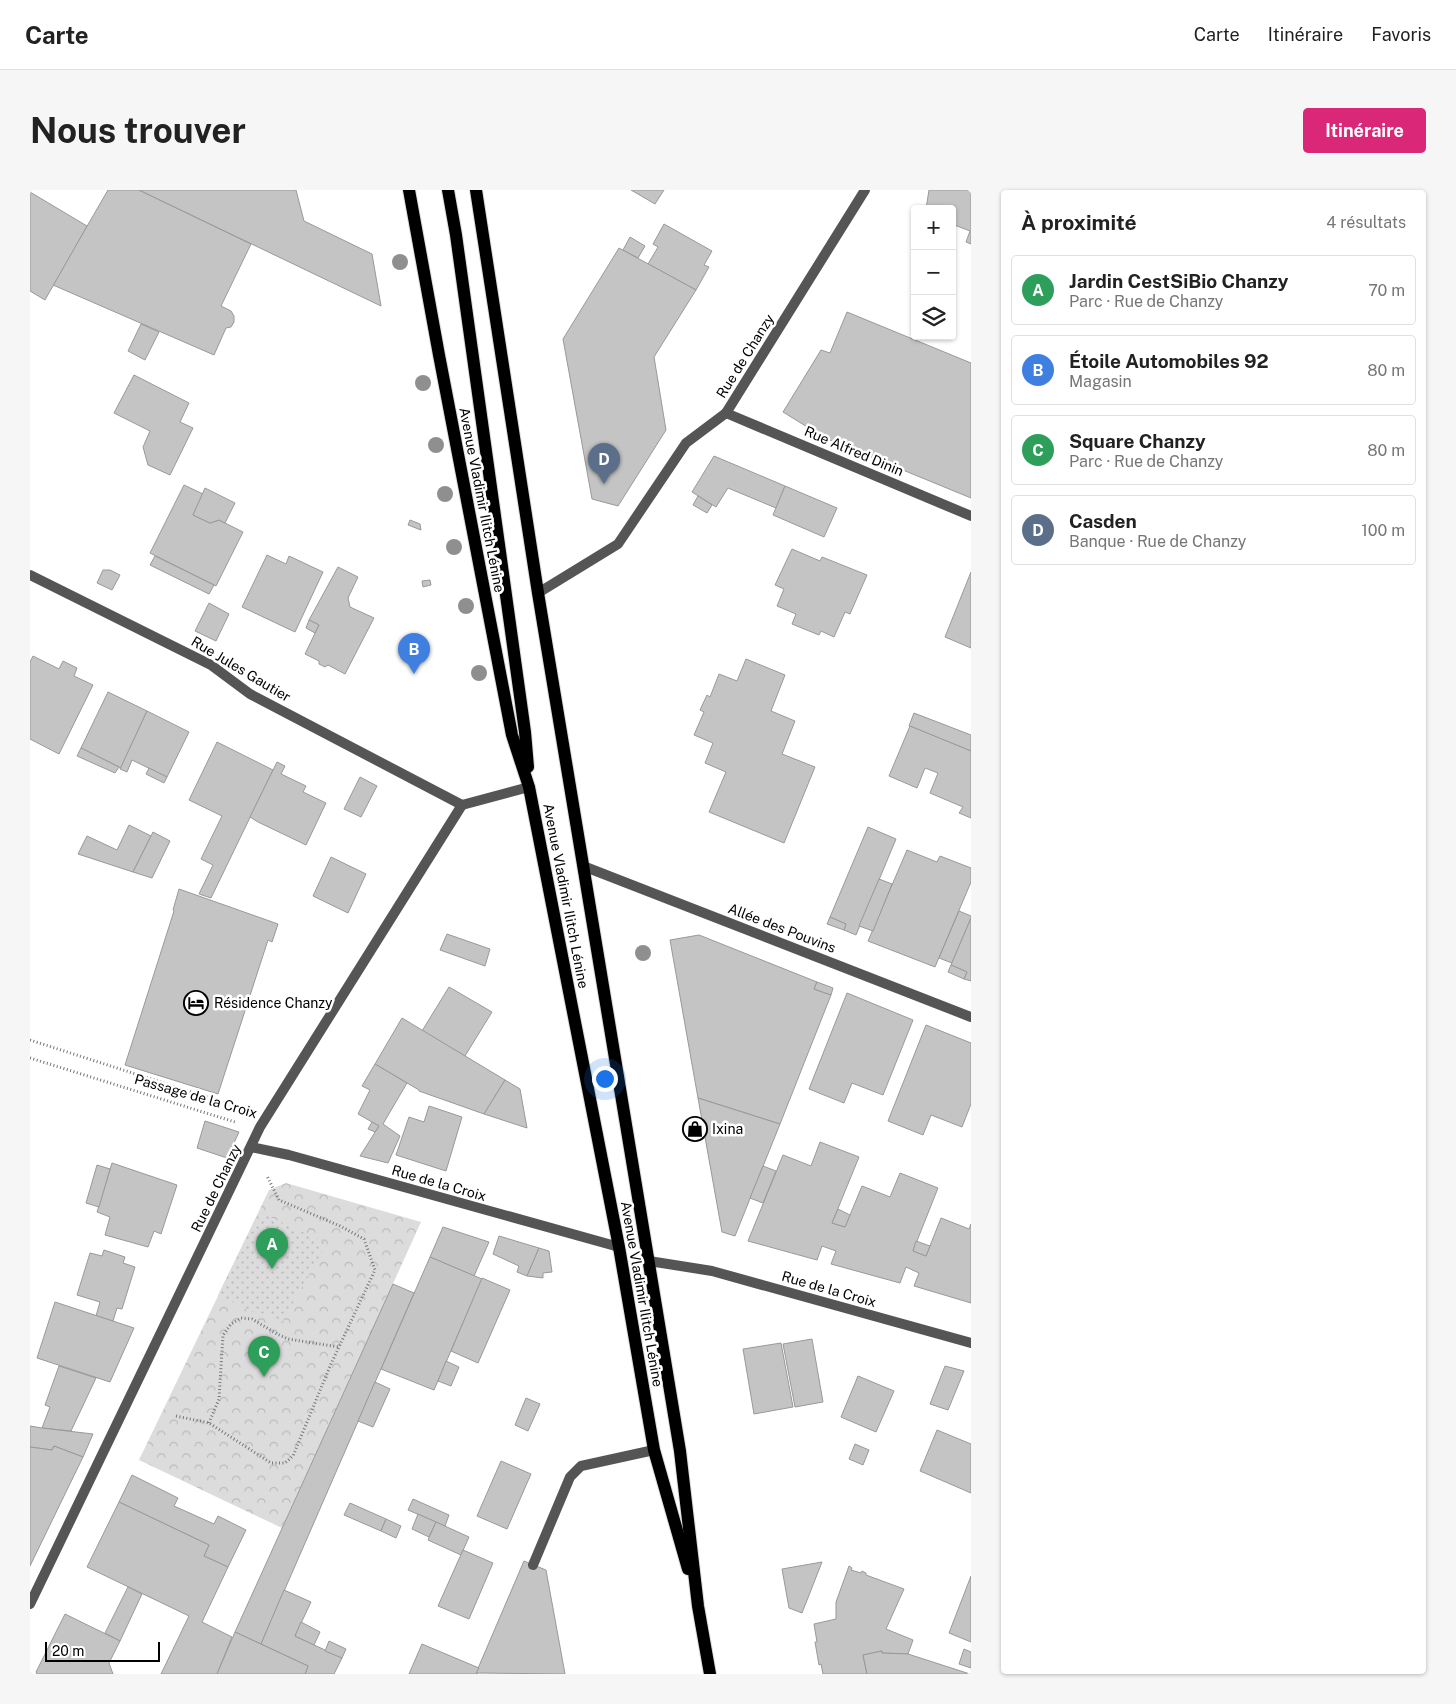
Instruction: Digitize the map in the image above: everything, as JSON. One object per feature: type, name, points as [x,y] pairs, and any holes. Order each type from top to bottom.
[{"type":"main road","name":"Avenue Vladimir Ilitch Lénine","points":[[410,190],[439,355],[512,735],[529,787],[619,1247],[654,1450],[698,1606]]},
{"type":"main road","points":[[448,190],[456,235],[525,732],[529,787]]},
{"type":"main road","name":"Avenue Vladimir Ilitch Lénine","points":[[476,190],[538,593],[680,1451],[698,1606],[710,1674]]},
{"type":"street","name":"Rue de Chanzy","points":[[538,593],[618,544],[686,443],[726,413],[865,190]]},
{"type":"street","name":"Rue Alfred Dinin","points":[[726,413],[971,516]]},
{"type":"street","name":"Rue Jules Gautier","points":[[30,574],[211,665],[250,694],[462,805]]},
{"type":"street","points":[[462,805],[529,787]]},
{"type":"street","name":"Rue de Chanzy","points":[[30,1604],[260,1127],[462,805]]},
{"type":"street","name":"Allée des Pouvins","points":[[583,866],[971,1017]]},
{"type":"street","name":"Rue de la Croix","points":[[251,1147],[289,1155],[619,1247]]},
{"type":"street","name":"Rue de la Croix","points":[[649,1261],[712,1271],[971,1343]]},
{"type":"street","points":[[533,1565],[570,1477],[575,1470],[581,1466],[654,1450]]},
{"type":"path","name":"Passage de la Croix","points":[[30,1040],[246,1109],[260,1127]]},
{"type":"path","name":"Passage de la Croix","points":[[30,1058],[242,1124],[260,1127]]},
{"type":"path","points":[[176,1416],[209,1423],[271,1463],[285,1463],[293,1456],[375,1270],[364,1239],[340,1226],[279,1200],[251,1147]]},
{"type":"path","points":[[209,1423],[219,1399],[223,1334],[231,1324],[241,1318],[252,1319],[288,1339],[340,1347]]},
{"type":"green space","points":[[286,1183],[421,1222],[282,1528],[139,1460],[269,1190]]},
{"type":"green space","points":[[259,1212],[327,1243],[280,1326],[267,1312],[259,1315],[218,1295]]},
{"type":"building","points":[[108,190],[139,190],[251,244],[221,306],[231,311],[234,316],[234,322],[231,327],[226,328],[214,355],[53,285]]},
{"type":"building","points":[[139,190],[296,190],[304,221],[372,254],[381,306]]},
{"type":"building","points":[[631,190],[664,190],[655,204]]},
{"type":"building","points":[[929,190],[971,190],[971,244],[966,242],[970,231],[956,226],[956,205],[927,205]]},
{"type":"building","points":[[30,192],[87,226],[45,300],[30,291]]},
{"type":"building","points":[[664,224],[712,251],[704,265],[709,267],[696,290],[648,264],[658,247],[653,244]]},
{"type":"building","points":[[630,237],[645,246],[638,258],[623,250]]},
{"type":"building","points":[[619,248],[696,290],[654,357],[666,430],[618,506],[592,499],[563,339]]},
{"type":"building","points":[[847,312],[911,338],[911,340],[971,363],[971,498],[825,438],[783,412],[821,350],[830,353]]},
{"type":"building","points":[[141,324],[159,332],[145,360],[128,351]]},
{"type":"building","points":[[134,375],[189,403],[180,422],[193,428],[170,475],[148,465],[143,447],[150,431],[114,413]]},
{"type":"building","points":[[714,456],[785,486],[776,508],[728,488],[716,507],[692,492]]},
{"type":"building","points":[[184,485],[203,494],[193,515],[210,523],[219,520],[243,532],[216,586],[150,553]]},
{"type":"building","points":[[785,486],[837,508],[824,537],[773,515]]},
{"type":"building","points":[[205,488],[235,503],[225,523],[219,520],[210,523],[193,515]]},
{"type":"building","points":[[698,496],[712,505],[707,513],[693,505]]},
{"type":"building","points":[[410,520],[420,524],[421,530],[408,525]]},
{"type":"building","points":[[792,549],[820,561],[822,557],[867,575],[850,614],[845,612],[834,637],[821,631],[819,635],[792,624],[796,614],[777,606],[784,589],[775,585]]},
{"type":"building","points":[[267,555],[286,564],[289,556],[323,572],[295,632],[242,607]]},
{"type":"building","points":[[155,556],[214,585],[209,594],[150,565]]},
{"type":"building","points":[[338,567],[358,577],[348,598],[350,607],[374,618],[345,674],[328,665],[325,667],[319,664],[319,661],[305,654],[319,625],[309,620]]},
{"type":"building","points":[[103,570],[110,570],[120,575],[112,590],[97,583]]},
{"type":"building","points":[[971,572],[971,648],[945,637]]},
{"type":"building","points":[[430,580],[431,585],[423,587],[422,581]]},
{"type":"building","points":[[209,603],[229,614],[216,641],[195,631]]},
{"type":"building","points":[[309,620],[319,625],[315,633],[306,628]]},
{"type":"building","points":[[33,656],[59,669],[63,661],[77,668],[74,676],[93,685],[59,754],[30,739],[30,662]]},
{"type":"building","points":[[746,659],[785,675],[771,711],[795,721],[782,754],[815,767],[784,843],[709,812],[726,772],[705,763],[713,743],[694,735],[704,712],[700,710],[707,695],[710,697],[719,674],[737,681]]},
{"type":"building","points":[[108,692],[147,711],[121,768],[81,748]]},
{"type":"building","points":[[147,711],[189,732],[167,777],[132,760],[127,772],[120,769]]},
{"type":"building","points":[[914,713],[971,735],[971,751],[909,726]]},
{"type":"building","points":[[910,726],[971,751],[971,818],[959,813],[963,807],[930,793],[938,773],[925,768],[917,788],[889,776]]},
{"type":"building","points":[[217,742],[273,770],[211,898],[199,894],[213,865],[201,859],[222,816],[189,800]]},
{"type":"building","points":[[81,748],[119,767],[115,773],[77,756]]},
{"type":"building","points":[[277,762],[285,766],[281,774],[306,786],[303,792],[326,803],[306,845],[250,817]]},
{"type":"building","points":[[149,768],[167,777],[164,783],[146,774]]},
{"type":"building","points":[[360,777],[377,786],[361,817],[344,809]]},
{"type":"building","points":[[129,825],[151,836],[133,872],[78,854],[87,836],[117,850]]},
{"type":"building","points":[[868,827],[896,839],[856,935],[844,930],[846,924],[830,917]]},
{"type":"building","points":[[153,832],[170,841],[152,878],[133,872]]},
{"type":"building","points":[[907,850],[937,862],[940,856],[971,868],[971,882],[935,967],[868,941]]},
{"type":"building","points":[[331,857],[366,874],[348,913],[313,896]]},
{"type":"building","points":[[879,879],[892,884],[873,931],[859,926]]},
{"type":"building","name":"Résidence Chanzy","points":[[179,889],[278,924],[272,942],[268,940],[218,1094],[125,1065],[174,911]]},
{"type":"building","points":[[959,911],[971,916],[971,918],[952,963],[939,958]]},
{"type":"building","points":[[830,917],[846,924],[844,930],[827,924]]},
{"type":"building","points":[[971,918],[971,981],[964,979],[967,972],[951,965]]},
{"type":"building","points":[[447,934],[490,949],[485,966],[440,950]]},
{"type":"building","points":[[699,935],[817,982],[814,989],[831,995],[780,1124],[698,1098],[670,940]]},
{"type":"building","points":[[951,965],[967,972],[964,979],[948,972]]},
{"type":"building","points":[[817,982],[833,988],[831,995],[814,989]]},
{"type":"building","points":[[449,987],[492,1012],[465,1056],[422,1031]]},
{"type":"building","points":[[847,993],[913,1020],[883,1095],[852,1083],[844,1103],[809,1089]]},
{"type":"building","points":[[402,1018],[505,1080],[484,1114],[419,1091],[375,1064]]},
{"type":"building","points":[[926,1025],[971,1043],[971,1104],[962,1127],[931,1115],[923,1135],[888,1121]]},
{"type":"building","points":[[375,1064],[407,1083],[383,1124],[400,1136],[388,1163],[360,1156],[379,1126],[358,1114],[370,1090],[362,1086]]},
{"type":"building","points":[[505,1080],[520,1089],[527,1128],[484,1114]]},
{"type":"building","points":[[698,1098],[780,1124],[735,1236],[722,1232]]},
{"type":"building","points":[[429,1106],[462,1117],[446,1171],[396,1155],[409,1117],[424,1122]]},
{"type":"building","points":[[205,1121],[239,1132],[227,1158],[197,1148]]},
{"type":"building","points":[[372,1122],[379,1126],[375,1132],[368,1129]]},
{"type":"building","points":[[820,1142],[859,1157],[832,1223],[845,1227],[862,1186],[890,1197],[900,1173],[938,1188],[913,1251],[926,1256],[941,1218],[969,1229],[971,1224],[971,1303],[914,1286],[919,1273],[906,1267],[900,1283],[831,1264],[836,1251],[822,1246],[817,1260],[748,1241],[783,1155],[811,1166]]},
{"type":"building","points":[[112,1163],[177,1185],[161,1234],[154,1231],[148,1247],[105,1235],[110,1217],[97,1212]]},
{"type":"building","points":[[97,1165],[110,1169],[99,1207],[86,1203]]},
{"type":"building","points":[[763,1166],[776,1171],[763,1203],[750,1198]]},
{"type":"building","points":[[838,1209],[850,1215],[845,1227],[832,1223]]},
{"type":"building","points":[[443,1227],[489,1242],[474,1276],[430,1257]]},
{"type":"building","points":[[499,1236],[539,1248],[527,1276],[517,1272],[519,1266],[493,1254]]},
{"type":"building","points":[[916,1241],[930,1246],[926,1256],[913,1251]]},
{"type":"building","points":[[539,1248],[549,1251],[552,1272],[543,1273],[543,1278],[527,1276]]},
{"type":"building","points":[[104,1250],[125,1257],[123,1263],[135,1267],[122,1309],[117,1308],[113,1321],[96,1316],[100,1302],[77,1295],[90,1253],[102,1256]]},
{"type":"building","points":[[430,1257],[482,1279],[434,1390],[381,1369]]},
{"type":"building","points":[[482,1278],[510,1290],[478,1363],[451,1351]]},
{"type":"building","points":[[393,1284],[414,1293],[261,1644],[235,1632]]},
{"type":"building","points":[[55,1302],[134,1328],[110,1382],[37,1358]]},
{"type":"building","points":[[812,1339],[823,1402],[795,1407],[783,1344]]},
{"type":"building","points":[[781,1343],[793,1407],[754,1414],[743,1349]]},
{"type":"building","points":[[446,1361],[459,1367],[451,1386],[438,1381]]},
{"type":"building","points":[[59,1366],[96,1378],[71,1431],[42,1428],[50,1407],[45,1405]]},
{"type":"building","points":[[945,1366],[964,1371],[948,1410],[930,1404]]},
{"type":"building","points":[[858,1376],[894,1391],[876,1432],[841,1417]]},
{"type":"building","points":[[375,1382],[390,1389],[373,1427],[358,1421]]},
{"type":"building","points":[[526,1398],[540,1404],[528,1431],[515,1425]]},
{"type":"building","points":[[30,1426],[93,1434],[83,1457],[54,1446],[52,1450],[30,1447]]},
{"type":"building","points":[[937,1430],[971,1444],[971,1493],[920,1471]]},
{"type":"building","points":[[855,1444],[869,1450],[863,1465],[849,1459]]},
{"type":"building","points":[[54,1446],[83,1457],[30,1566],[30,1447],[52,1450]]},
{"type":"building","points":[[501,1461],[531,1474],[507,1529],[477,1516]]},
{"type":"building","points":[[132,1475],[178,1498],[174,1506],[214,1524],[218,1516],[246,1530],[228,1567],[204,1556],[209,1545],[119,1502]]},
{"type":"building","points":[[413,1499],[449,1515],[445,1526],[408,1510]]},
{"type":"building","points":[[119,1502],[209,1545],[204,1556],[228,1567],[202,1622],[232,1637],[217,1674],[161,1674],[189,1616],[87,1567]]},
{"type":"building","points":[[350,1503],[386,1519],[381,1531],[344,1515]]},
{"type":"building","points":[[418,1514],[436,1522],[429,1537],[412,1529]]},
{"type":"building","points":[[386,1519],[401,1526],[396,1538],[381,1531]]},
{"type":"building","points":[[436,1522],[469,1537],[461,1555],[428,1540]]},
{"type":"building","points":[[463,1550],[493,1563],[469,1619],[438,1606]]},
{"type":"building","points":[[524,1561],[546,1570],[565,1674],[476,1673]]},
{"type":"building","points":[[822,1562],[802,1613],[789,1608],[782,1569]]},
{"type":"building","points":[[849,1566],[852,1568],[851,1570],[861,1573],[862,1571],[866,1575],[904,1589],[886,1629],[913,1640],[908,1654],[882,1653],[882,1651],[863,1655],[867,1674],[823,1674],[821,1664],[819,1665],[814,1624],[836,1619],[836,1602]]},
{"type":"building","points":[[971,1576],[971,1642],[949,1633]]},
{"type":"building","points":[[128,1587],[142,1594],[120,1641],[105,1633]]},
{"type":"building","points":[[284,1590],[311,1602],[295,1636],[342,1658],[334,1674],[305,1674],[308,1666],[261,1644]]},
{"type":"building","points":[[65,1614],[120,1641],[109,1663],[113,1674],[37,1674],[36,1672]]},
{"type":"building","points":[[301,1622],[320,1632],[314,1645],[295,1636]]},
{"type":"building","points":[[235,1632],[308,1666],[305,1674],[217,1674]]},
{"type":"building","points":[[329,1641],[346,1649],[342,1658],[325,1651]]},
{"type":"building","points":[[422,1644],[479,1668],[476,1673],[478,1674],[409,1674]]},
{"type":"building","points":[[964,1649],[971,1652],[971,1668],[959,1664]]},
{"type":"building","points":[[882,1651],[882,1653],[908,1654],[970,1674],[867,1674],[863,1655]]},
{"type":"place","name":"Casden","points":[[604,484]]},
{"type":"place","name":"Étoile Automobiles 92","points":[[414,674]]},
{"type":"place","name":"Résidence Chanzy","points":[[196,1003]]},
{"type":"place","name":"Ixina","points":[[695,1129]]},
{"type":"place","name":"Jardin CestSiBio Chanzy","points":[[272,1269]]},
{"type":"place","name":"Square Chanzy","points":[[264,1377]]}]
